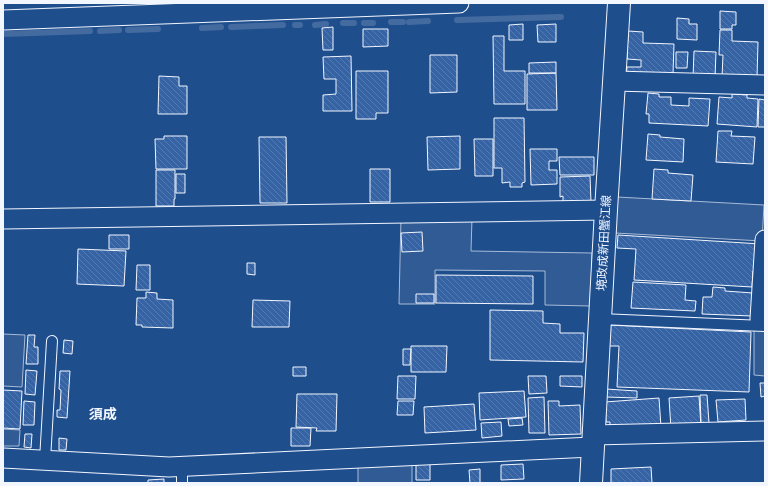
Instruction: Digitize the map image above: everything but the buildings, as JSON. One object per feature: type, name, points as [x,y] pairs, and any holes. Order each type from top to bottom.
[{"type":"main road","name":"境政成新田蟹江線","points":[[590,483],[619,3]]},
{"type":"street","points":[[3,20],[199,8],[459,3]]},
{"type":"street","points":[[614,81],[765,85]]},
{"type":"street","points":[[3,219],[606,210]]},
{"type":"street","points":[[761,324],[765,240]]},
{"type":"street","points":[[3,458],[169,467],[182,475],[593,441],[765,431]]},
{"type":"lane","points":[[600,319],[761,324]]},
{"type":"lane","points":[[45,460],[52,341]]},
{"type":"shaded area","points":[[617,197],[764,205],[762,241],[615,233]]},
{"type":"shaded area","points":[[401,218],[472,218],[471,251],[592,253],[591,306],[545,305],[545,271],[435,270],[435,304],[399,304]]},
{"type":"shaded area","points":[[754,323],[765,324],[765,376],[754,375]]},
{"type":"shaded area","points":[[3,334],[25,335],[22,387],[3,386]]},
{"type":"shaded area","points":[[3,429],[20,430],[19,446],[3,446]]},
{"type":"shaded area","points":[[412,464],[412,483],[358,483],[358,466]]},
{"type":"waterway","points":[[457,20],[561,17]]},
{"type":"waterway","points":[[409,22],[428,21]]},
{"type":"waterway","points":[[391,22],[403,22]]},
{"type":"waterway","points":[[343,23],[354,23]]},
{"type":"waterway","points":[[364,23],[373,23]]},
{"type":"waterway","points":[[315,25],[326,24]]},
{"type":"waterway","points":[[231,27],[283,25]]},
{"type":"waterway","points":[[295,25],[300,25]]},
{"type":"waterway","points":[[202,28],[221,27]]},
{"type":"waterway","points":[[128,30],[158,29]]},
{"type":"waterway","points":[[100,31],[119,30]]},
{"type":"waterway","points":[[3,34],[90,31]]},
{"type":"district","name":"須成","points":[[103,414]]}]
